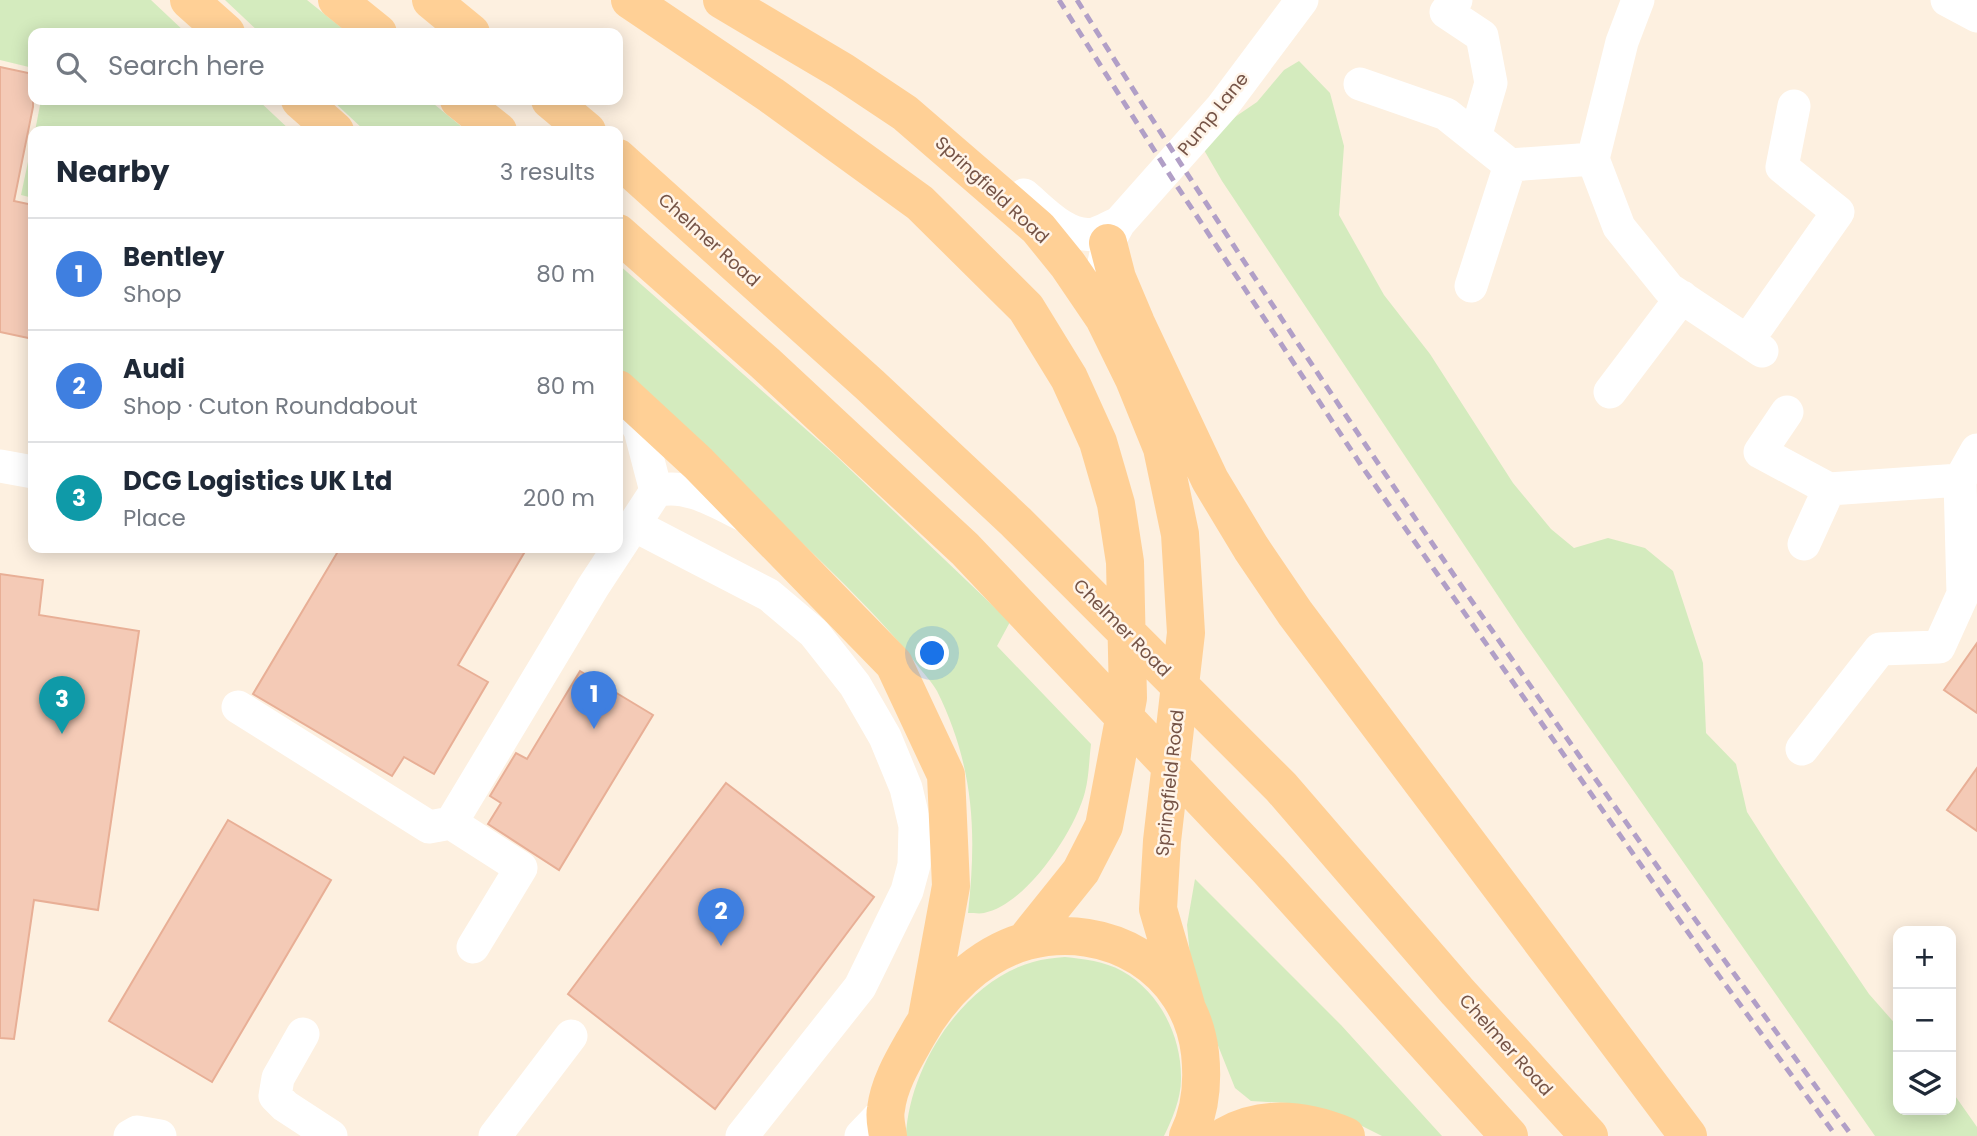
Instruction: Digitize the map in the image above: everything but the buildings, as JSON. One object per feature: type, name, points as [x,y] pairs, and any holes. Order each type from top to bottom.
[{"type":"main road","points":[[190,0],[221,28]]},
{"type":"main road","points":[[337,0],[372,28]]},
{"type":"main road","points":[[431,0],[465,28]]},
{"type":"main road","points":[[630,0],[771,95],[920,203],[1026,308],[1069,378],[1098,442],[1116,505],[1125,562],[1128,698],[1104,826],[1081,871],[1025,941]]},
{"type":"main road","name":"Springfield Road","points":[[722,0],[842,71],[915,120],[1038,228],[1068,265],[1104,318],[1134,379],[1162,448],[1180,534],[1186,633],[1162,841],[1158,909],[1186,1006]]},
{"type":"main road","points":[[306,105],[329,126]]},
{"type":"main road","points":[[465,105],[492,126]]},
{"type":"main road","points":[[556,105],[581,126]]},
{"type":"main road","name":"Chelmer Road","points":[[623,163],[870,385],[1016,522],[1281,788],[1457,991],[1589,1136]]},
{"type":"main road","points":[[1119,226],[1116,278],[1210,480],[1251,548],[1295,612],[1688,1136]]},
{"type":"main road","points":[[623,237],[785,382],[965,549],[1269,870],[1509,1136]]},
{"type":"main road","points":[[1134,379],[1210,480]]},
{"type":"main road","points":[[623,394],[698,463],[894,664],[946,775],[951,886],[927,1017]]},
{"type":"main road","points":[[878,1127],[897,1072],[927,1017],[955,983],[992,957],[1025,941],[1064,934],[1103,940],[1132,951],[1161,971],[1186,1006],[1198,1039],[1203,1082],[1188,1136]]},
{"type":"main road","points":[[1225,1136],[1263,1123],[1296,1121],[1322,1126],[1346,1136]]},
{"type":"street","name":"Pump Lane","points":[[1104,318],[1101,275],[1119,226],[1222,107],[1303,0]]},
{"type":"street","points":[[1456,0],[1446,12],[1482,36],[1491,83],[1475,137]]},
{"type":"street","points":[[1638,0],[1622,42],[1593,159],[1619,226],[1669,289],[1755,346],[1838,212],[1782,167],[1794,106]]},
{"type":"street","points":[[1947,0],[1977,16]]},
{"type":"street","points":[[1360,84],[1446,114],[1510,165],[1593,159]]},
{"type":"street","name":"Pump Lane","points":[[915,120],[979,157],[1052,219],[1079,235],[1095,234],[1119,226]]},
{"type":"street","points":[[1471,286],[1510,165]]},
{"type":"street","points":[[1610,392],[1682,297]]},
{"type":"street","points":[[623,402],[640,430],[656,491]]},
{"type":"street","points":[[1787,412],[1760,452],[1829,489],[1960,480]]},
{"type":"street","points":[[1802,749],[1880,649],[1939,647],[1963,594],[1960,480],[1977,450]]},
{"type":"street","points":[[623,542],[656,491],[665,489],[686,490],[754,520]]},
{"type":"street","points":[[1804,544],[1829,489]]},
{"type":"street","points":[[634,525],[769,595],[814,633],[855,685],[885,737],[906,788],[915,826],[914,864],[907,891],[860,987],[742,1136]]},
{"type":"street","points":[[451,823],[615,553]]},
{"type":"street","points":[[237,707],[429,827],[451,823],[521,868],[473,947]]},
{"type":"street","points":[[303,1034],[278,1078],[275,1096],[285,1106],[331,1136]]},
{"type":"street","points":[[495,1136],[571,1036]]},
{"type":"street","points":[[130,1136],[137,1132],[160,1136]]},
{"type":"green space","points":[[0,0],[151,0],[181,28],[28,28],[28,67],[0,60]]},
{"type":"green space","points":[[225,0],[307,0],[342,28],[255,28]]},
{"type":"green space","points":[[1299,61],[1330,93],[1344,146],[1339,215],[1384,295],[1430,354],[1513,483],[1551,529],[1574,548],[1608,538],[1645,548],[1673,571],[1703,663],[1706,733],[1736,764],[1747,812],[1777,859],[1869,994],[1893,1021],[1893,1115],[1956,1115],[1956,1097],[1977,1127],[1977,1136],[1875,1136],[1520,629],[1222,181],[1204,150],[1232,119],[1257,102],[1284,70]]},
{"type":"green space","points":[[40,105],[263,105],[286,126],[36,126]]},
{"type":"green space","points":[[337,105],[435,105],[461,126],[360,126]]},
{"type":"green space","points":[[28,162],[28,197],[21,195]]},
{"type":"green space","points":[[623,268],[835,455],[1010,622],[997,646],[1091,744],[1085,792],[1071,826],[1047,864],[1016,896],[1000,907],[984,913],[968,913],[972,855],[970,800],[959,746],[937,691],[879,620],[782,523],[623,373]]},
{"type":"green space","points":[[1195,879],[1341,1025],[1442,1136],[1382,1136],[1350,1120],[1316,1108],[1251,1101],[1235,1088],[1207,1018],[1191,966],[1187,925]]},
{"type":"green space","points":[[1065,957],[1101,963],[1122,971],[1147,991],[1166,1017],[1178,1048],[1181,1087],[1164,1136],[906,1136],[909,1109],[917,1082],[944,1030],[963,1007],[984,987],[1008,972],[1037,961]]},
{"type":"railway","points":[[1059,0],[1175,183],[1361,465],[1706,958],[1836,1136]]},
{"type":"railway","points":[[1077,0],[1262,290],[1454,575],[1651,857],[1852,1136]]},
{"type":"place","name":"Bentley","points":[[594,729]]},
{"type":"place","name":"DCG Logistics UK Ltd","points":[[62,734]]},
{"type":"place","name":"Audi","points":[[721,946]]}]
